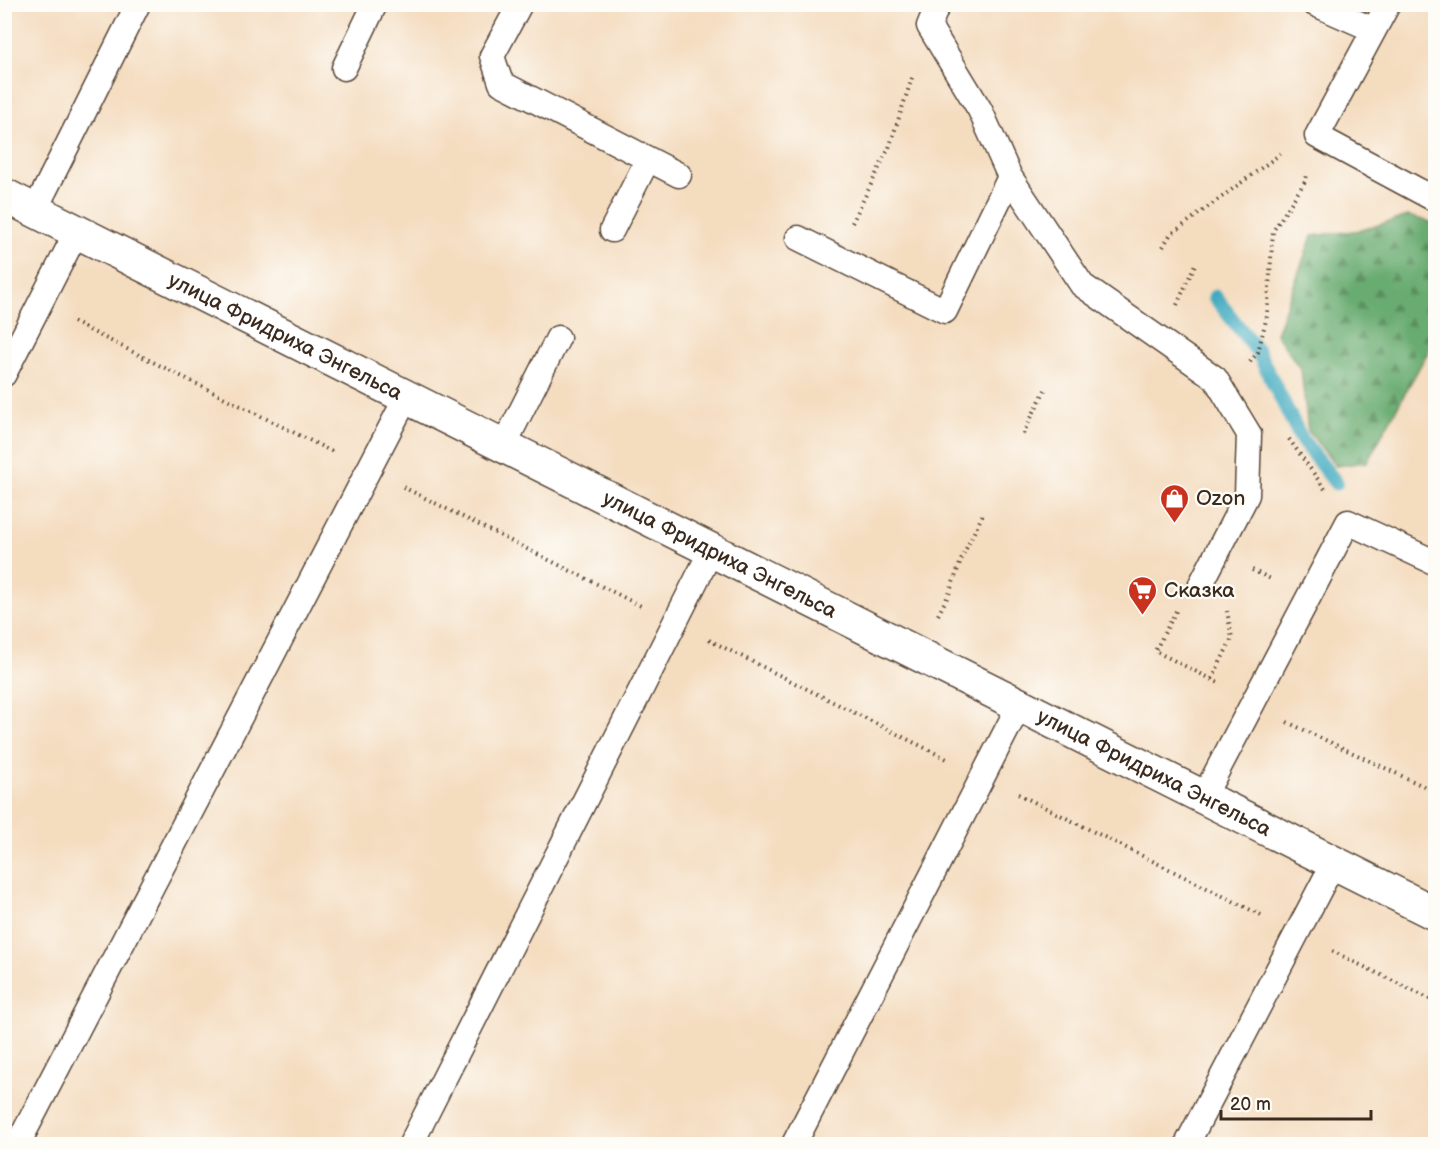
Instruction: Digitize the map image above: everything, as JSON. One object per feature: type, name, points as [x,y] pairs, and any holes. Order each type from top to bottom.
[{"type":"street","name":"улица Фридриха Энгельса","points":[[4,195],[1436,914]]},
{"type":"lane","points":[[35,210],[138,4]]},
{"type":"lane","points":[[344,68],[375,4]]},
{"type":"lane","points":[[520,4],[492,56],[501,83],[679,175]]},
{"type":"lane","points":[[1315,4],[1374,30]]},
{"type":"lane","points":[[1388,4],[1317,136],[1436,200]]},
{"type":"lane","points":[[933,15],[1010,177],[1082,285],[1215,378],[1249,434],[1247,495],[1201,584]]},
{"type":"lane","points":[[612,230],[648,159]]},
{"type":"lane","points":[[798,238],[945,311],[1010,177]]},
{"type":"lane","points":[[4,374],[77,231]]},
{"type":"lane","points":[[504,445],[558,338]]},
{"type":"lane","points":[[18,1144],[407,396]]},
{"type":"lane","points":[[1204,796],[1348,522],[1436,563]]},
{"type":"lane","points":[[411,1144],[712,549]]},
{"type":"lane","points":[[794,1144],[1020,704]]},
{"type":"lane","points":[[1187,1144],[1334,862]]},
{"type":"path","points":[[835,256],[889,148],[933,15]]},
{"type":"path","points":[[1163,246],[1170,235],[1281,153],[1317,136]]},
{"type":"path","points":[[1250,363],[1258,352],[1267,316],[1273,231],[1306,180],[1317,136]]},
{"type":"path","points":[[40,305],[1436,1002]]},
{"type":"path","points":[[1023,434],[1044,390]]},
{"type":"path","points":[[920,654],[949,594],[963,555],[983,514]]},
{"type":"path","points":[[1192,581],[1201,584],[1224,595],[1232,638],[1212,679],[1155,651],[1192,581]]},
{"type":"path","points":[[1252,705],[1436,792]]},
{"type":"green space","points":[[1408,216],[1435,223],[1435,339],[1367,462],[1336,466],[1308,431],[1301,370],[1276,334],[1312,236],[1362,230]]},
{"type":"waterway","points":[[1215,297],[1258,352],[1302,440],[1336,483]]},
{"type":"place","name":"Ozon","points":[[1175,524]]},
{"type":"place","name":"Сказка","points":[[1143,616]]}]
